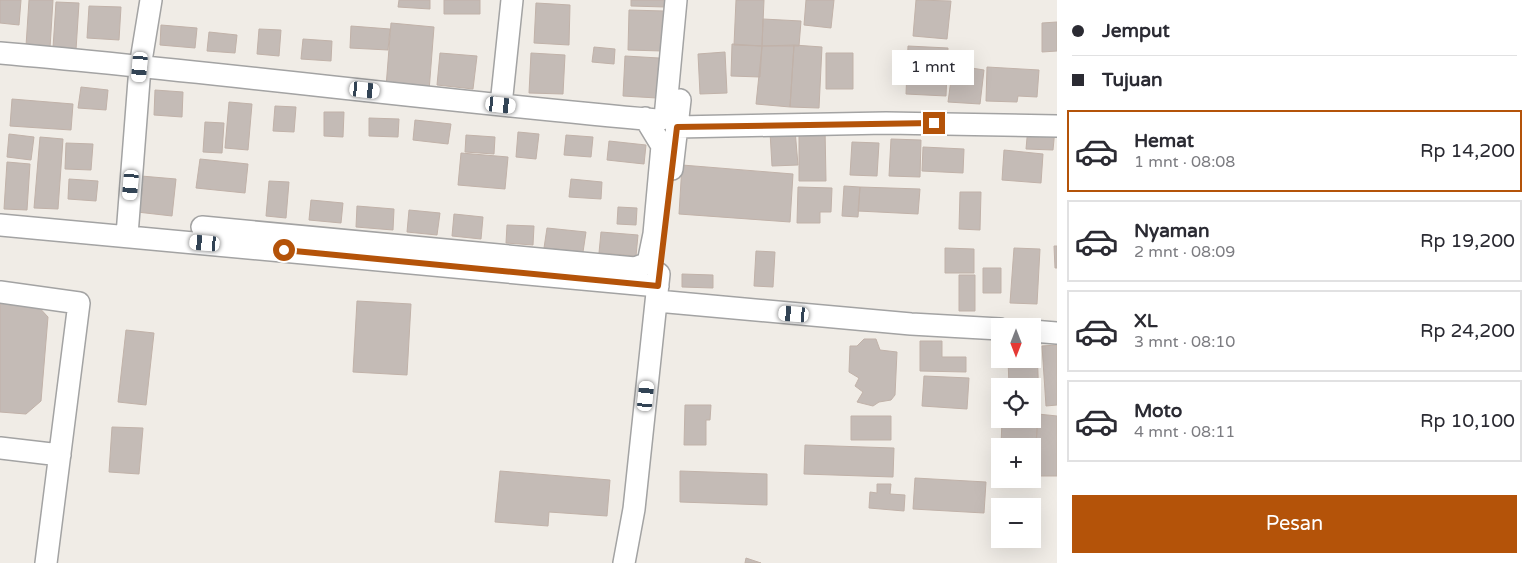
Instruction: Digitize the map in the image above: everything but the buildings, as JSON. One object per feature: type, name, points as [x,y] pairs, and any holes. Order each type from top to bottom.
[{"type":"street","points":[[126,235],[140,67],[151,0]]},
{"type":"street","points":[[501,105],[512,0]]},
{"type":"street","points":[[0,53],[657,120],[665,118],[676,0]]},
{"type":"street","points":[[624,563],[634,509],[690,0]]},
{"type":"street","points":[[202,227],[635,268],[648,263],[654,234],[660,184],[662,146],[645,118]]},
{"type":"street","points":[[677,127],[886,123],[1057,126]]},
{"type":"street","points":[[0,225],[126,235],[911,324],[991,328]]},
{"type":"street","points":[[0,292],[79,302],[46,563]]},
{"type":"street","points":[[1041,332],[1057,333]]},
{"type":"street","points":[[0,448],[60,455]]},
{"type":"route","points":[[284,250],[658,286],[677,127],[934,123]]}]
